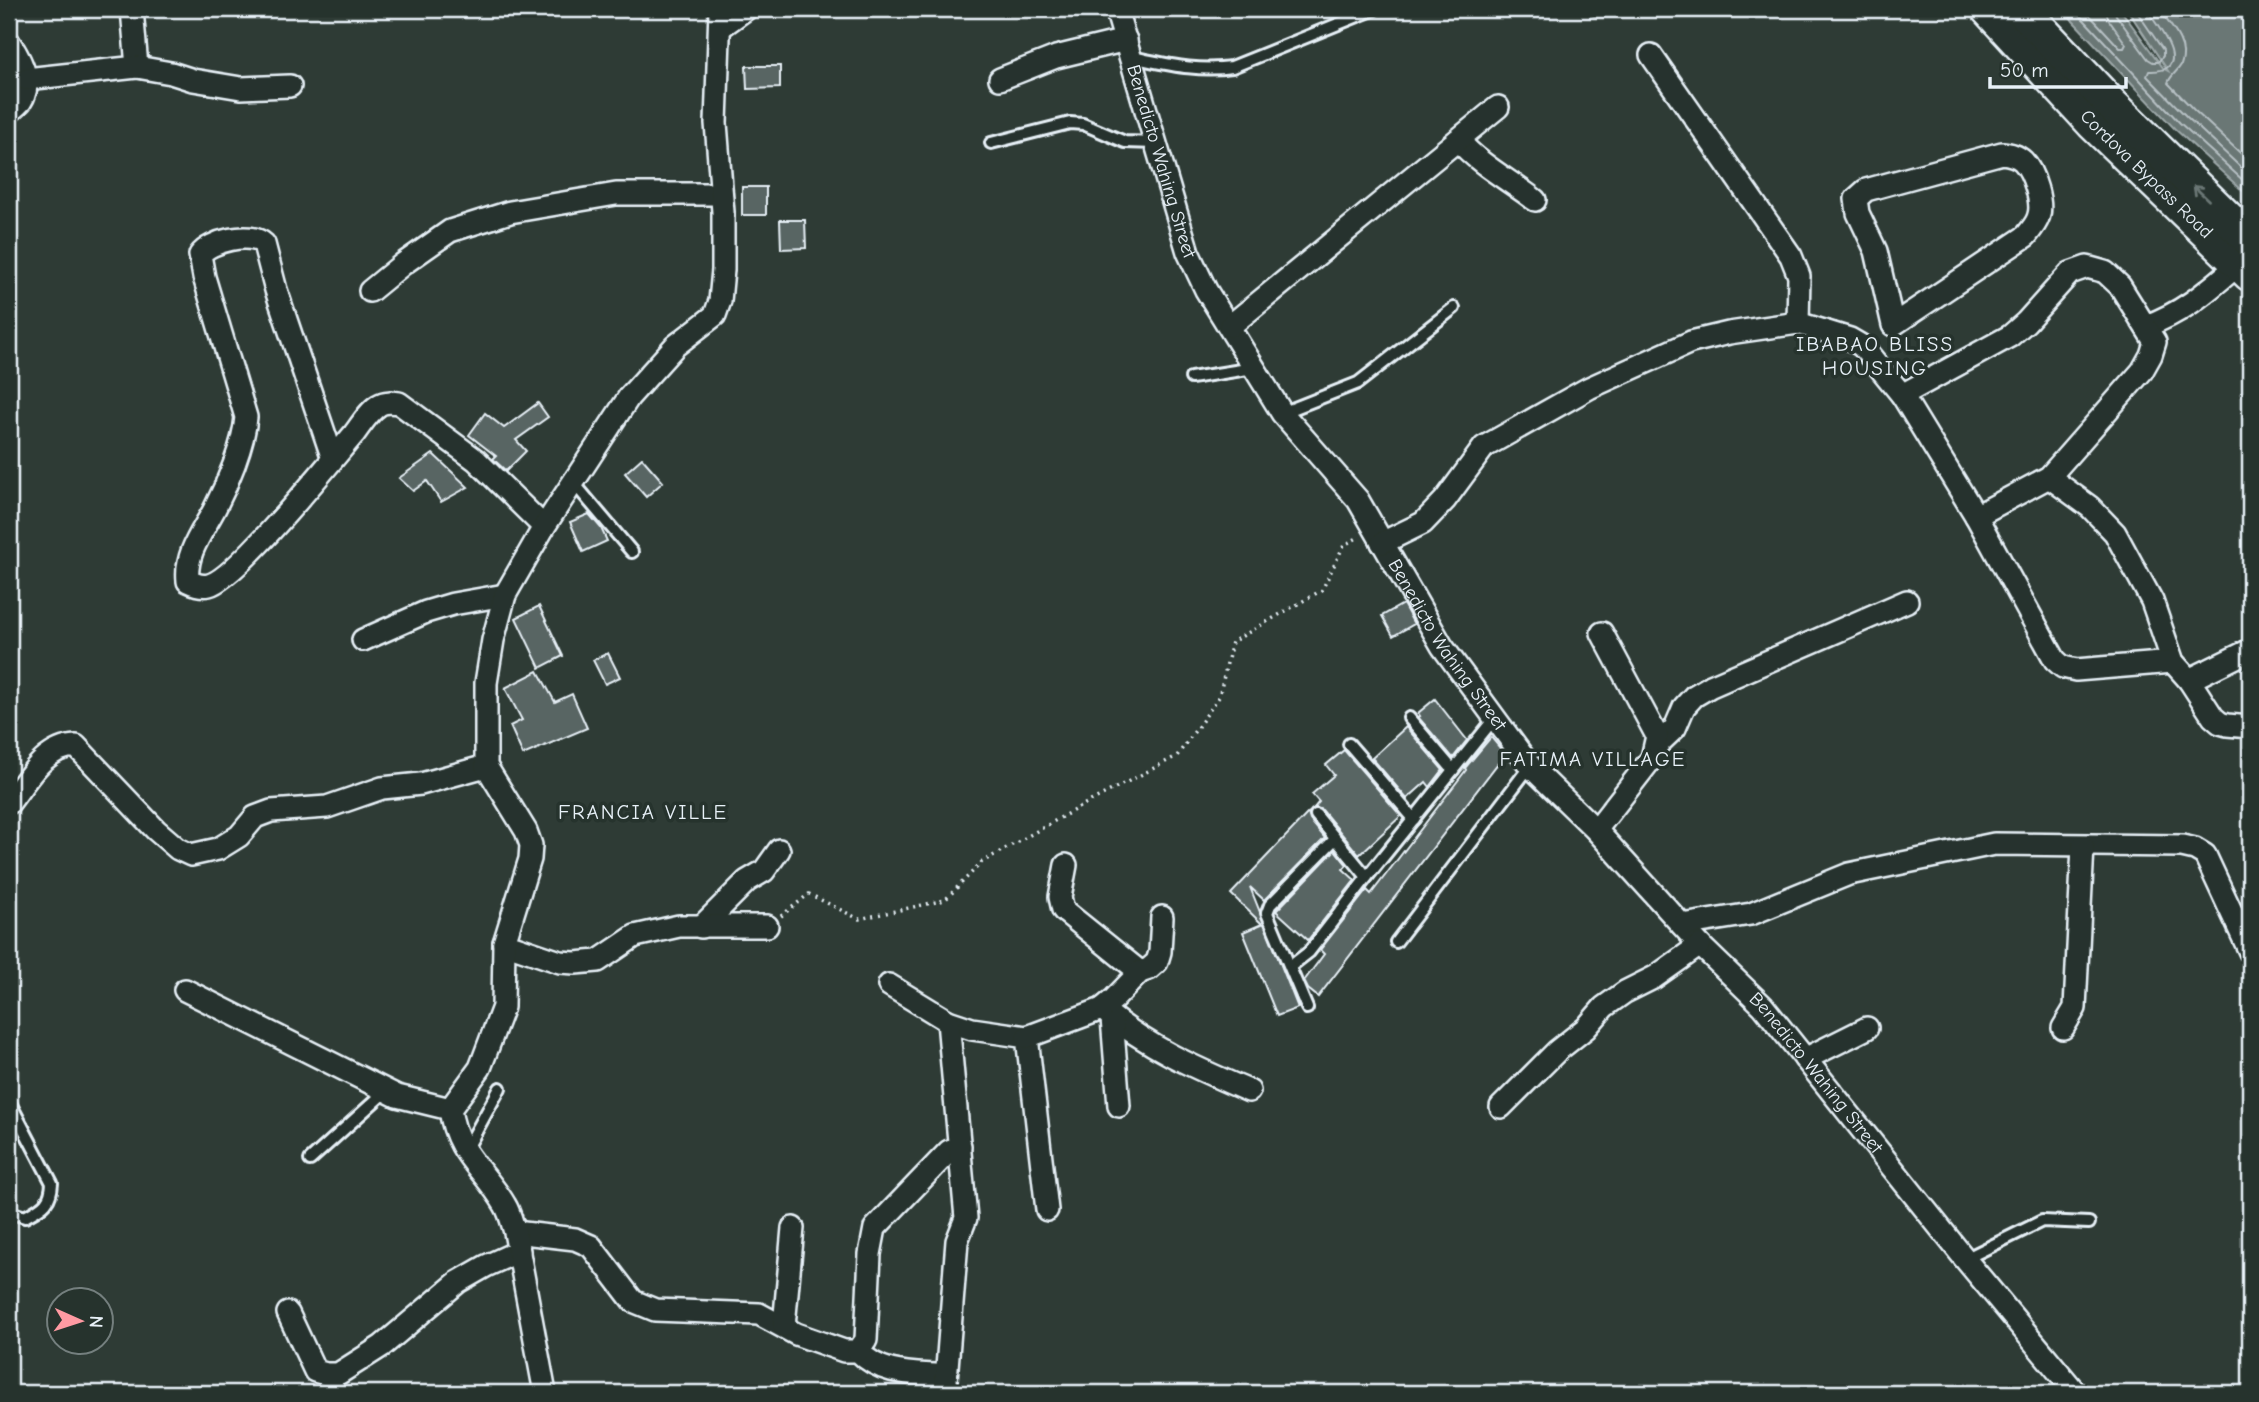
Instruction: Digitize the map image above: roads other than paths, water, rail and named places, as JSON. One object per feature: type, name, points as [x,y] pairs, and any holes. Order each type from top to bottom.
[{"type":"main road","name":"Cordova Bypass Road","points":[[1988,9],[2102,114],[2246,259]]},
{"type":"main road","name":"Cordova Bypass Road","points":[[2021,9],[2102,114]]},
{"type":"street","points":[[132,9],[137,67]]},
{"type":"street","points":[[545,1393],[517,1241],[506,1207],[457,1141],[450,1109],[480,1068],[503,1007],[504,943],[530,859],[531,845],[526,831],[486,766],[486,683],[493,640],[505,595],[544,527],[629,397],[675,345],[715,315],[720,301],[723,270],[716,122],[721,18],[746,9]]},
{"type":"street","name":"Benedicto Wahing Street","points":[[1116,9],[1188,252],[1206,290],[1282,413],[1358,500],[1442,646],[1530,766],[1596,830],[1700,945],[1763,1006],[2076,1393]]},
{"type":"street","points":[[9,42],[26,79],[22,99],[9,113]]},
{"type":"street","points":[[1000,79],[1056,57],[1129,49]]},
{"type":"street","points":[[1651,55],[1791,256],[1799,276],[1798,323]]},
{"type":"street","points":[[26,79],[137,67],[241,88],[290,86]]},
{"type":"street","points":[[1230,326],[1498,107]]},
{"type":"street","points":[[1458,139],[1479,162],[1535,200]]},
{"type":"street","points":[[1862,346],[2026,236],[2038,219],[2040,208],[2038,192],[2025,163],[2016,156],[2002,153],[1866,190],[1856,199],[1858,213],[1876,251],[1893,325]]},
{"type":"street","points":[[370,290],[450,232],[510,212],[616,194],[721,194]]},
{"type":"street","points":[[333,459],[276,290],[264,244],[259,239],[245,237],[203,250],[200,255],[204,277],[246,416],[245,433],[237,454],[215,508],[195,542],[187,567],[188,581],[197,585],[209,585],[229,574],[333,459],[378,405],[390,401],[399,403],[476,460],[544,527]]},
{"type":"street","points":[[2146,326],[2170,317],[2191,304],[2246,259]]},
{"type":"street","points":[[1902,395],[2010,336],[2070,273],[2087,267],[2105,272],[2120,286],[2146,326],[2155,342],[2142,371],[2049,477],[1976,516]]},
{"type":"street","points":[[1378,536],[1423,523],[1445,500],[1485,447],[1589,388],[1691,342],[1729,333],[1798,323],[1850,339],[1862,346],[1902,395],[1976,516],[2055,660],[2063,667],[2076,670],[2173,662]]},
{"type":"street","points":[[2049,477],[2090,507],[2116,533],[2152,601],[2173,662],[2189,680],[2213,718],[2220,723],[2250,727]]},
{"type":"street","points":[[363,640],[426,612],[453,604],[505,595]]},
{"type":"street","points":[[1656,746],[1675,728],[1684,707],[1694,696],[1711,686],[1907,601]]},
{"type":"street","points":[[1596,830],[1652,758],[1657,736],[1602,633]]},
{"type":"street","points":[[2189,680],[2250,650]]},
{"type":"street","points":[[9,803],[48,755],[64,746],[76,746],[156,830],[177,849],[191,855],[218,849],[239,836],[255,817],[271,811],[327,807],[382,788],[421,784],[486,766]]},
{"type":"street","points":[[1682,925],[1751,914],[1849,874],[1994,844],[2182,846],[2205,855],[2250,952]]},
{"type":"street","points":[[2063,1028],[2075,1008],[2083,845]]},
{"type":"street","points":[[702,927],[747,881],[764,870],[779,850]]},
{"type":"street","points":[[1066,865],[1060,897],[1063,911],[1139,972]]},
{"type":"street","points":[[1119,1106],[1107,1013],[1114,999],[1139,972],[1149,970],[1157,962],[1162,917]]},
{"type":"street","points":[[504,943],[561,962],[575,963],[598,961],[635,936],[654,930],[679,926],[767,926]]},
{"type":"street","points":[[1501,1107],[1557,1051],[1586,1028],[1604,1007],[1700,945]]},
{"type":"street","points":[[889,985],[948,1021],[972,1029],[1027,1037],[1107,1013]]},
{"type":"street","points":[[185,990],[397,1096],[450,1109]]},
{"type":"street","points":[[1107,1013],[1177,1060],[1249,1091]]},
{"type":"street","points":[[288,1312],[315,1371],[338,1374],[382,1346],[458,1282],[486,1266],[517,1241],[575,1238],[591,1246],[633,1301],[643,1307],[655,1310],[759,1314],[796,1334],[844,1351],[858,1351],[869,1362],[886,1370],[946,1385],[957,1241],[966,1218],[948,1021]]},
{"type":"street","points":[[1805,1059],[1867,1028]]},
{"type":"street","points":[[1027,1037],[1047,1210]]},
{"type":"street","points":[[858,1351],[866,1340],[870,1254],[875,1228],[949,1151],[960,1146]]},
{"type":"street","points":[[784,1326],[793,1228]]},
{"type":"lane","points":[[1129,49],[1192,69],[1209,70],[1232,66],[1375,9]]},
{"type":"lane","points":[[1596,9],[1608,9]]},
{"type":"lane","points":[[991,143],[1070,123],[1083,124],[1125,142],[1156,144]]},
{"type":"lane","points":[[1282,413],[1358,383],[1454,308]]},
{"type":"lane","points":[[1191,378],[1254,368]]},
{"type":"lane","points":[[573,482],[632,552]]},
{"type":"lane","points":[[1409,718],[1453,770]]},
{"type":"lane","points":[[1291,967],[1309,952],[1494,719]]},
{"type":"lane","points":[[1349,744],[1413,819]]},
{"type":"lane","points":[[1396,942],[1530,766]]},
{"type":"lane","points":[[1316,816],[1367,877]]},
{"type":"lane","points":[[1307,1008],[1267,913],[1270,905],[1334,839]]},
{"type":"lane","points":[[465,1151],[500,1088]]},
{"type":"lane","points":[[310,1160],[386,1091]]},
{"type":"lane","points":[[9,1101],[52,1183],[51,1197],[42,1207],[25,1217],[9,1212]]},
{"type":"lane","points":[[1965,1259],[2042,1221],[2089,1223]]},
{"type":"water","points":[[2065,9],[2120,9],[2168,71],[2127,9],[2250,9],[2250,192],[2243,191],[2175,129],[2073,21]]},
{"type":"district","name":"IBABAO BLISS HOUSING","points":[[1875,356]]},
{"type":"district","name":"FATIMA VILLAGE","points":[[1593,759]]},
{"type":"district","name":"FRANCIA VILLE","points":[[643,812]]}]
